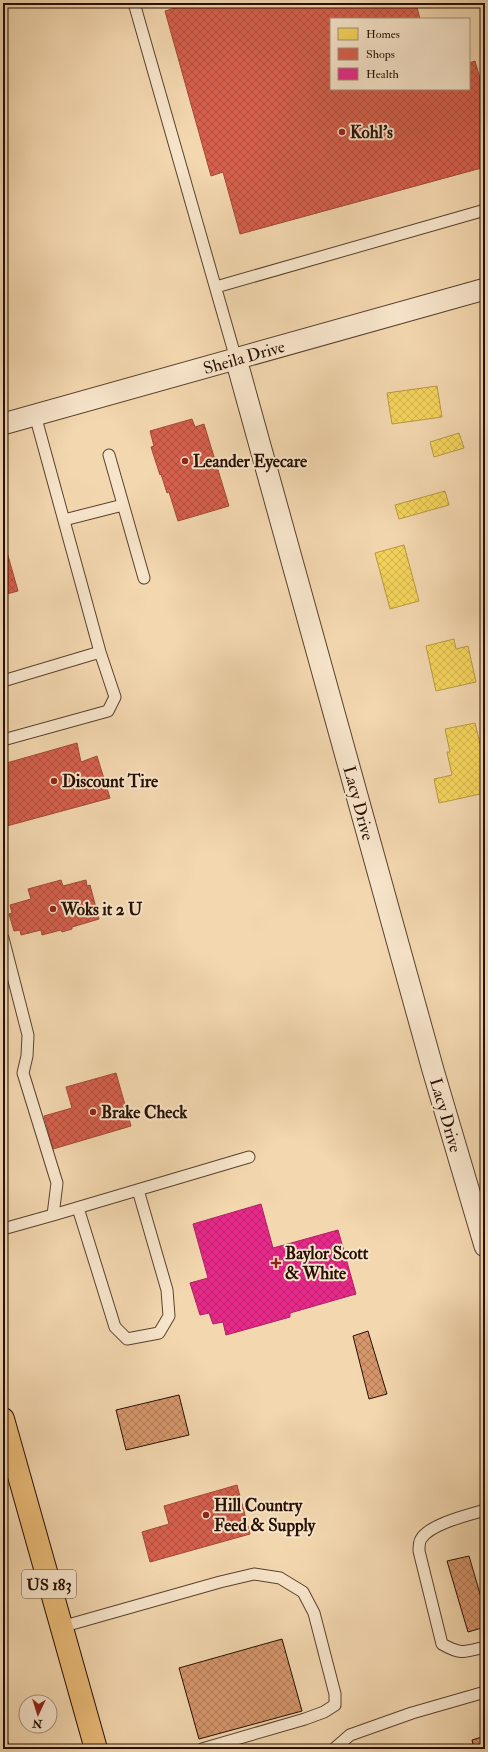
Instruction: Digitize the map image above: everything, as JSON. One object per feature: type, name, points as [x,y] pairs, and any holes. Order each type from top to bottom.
[{"type":"main road","name":"US 183","points":[[3,1419],[96,1749]]},
{"type":"street","name":"Sheila Drive","points":[[3,424],[485,289]]},
{"type":"street","name":"Lacy Drive","points":[[236,359],[433,1070],[485,1246]]},
{"type":"lane","points":[[134,3],[236,359]]},
{"type":"lane","points":[[216,287],[485,210]]},
{"type":"lane","points":[[3,740],[108,712],[115,697],[100,652],[35,415]]},
{"type":"lane","points":[[109,455],[144,578]]},
{"type":"lane","points":[[64,520],[123,505]]},
{"type":"lane","points":[[3,681],[100,652]]},
{"type":"lane","points":[[3,938],[28,1035],[27,1056],[22,1073],[57,1183],[53,1215]]},
{"type":"lane","points":[[3,1229],[249,1157]]},
{"type":"lane","points":[[78,1208],[115,1327],[127,1339],[159,1334],[169,1316],[167,1290],[138,1190]]},
{"type":"lane","points":[[485,1510],[429,1530],[420,1540],[419,1551],[442,1644],[455,1652],[466,1652],[485,1647]]},
{"type":"lane","points":[[62,1627],[220,1582],[254,1574],[280,1578],[303,1592],[314,1613],[335,1694],[335,1705],[324,1712],[305,1719],[202,1749]]},
{"type":"lane","points":[[334,1749],[350,1735],[412,1713],[485,1692]]},
{"type":"building: Homes","points":[[437,386],[442,417],[392,424],[387,393]]},
{"type":"building: Homes","points":[[459,433],[464,448],[434,457],[430,442]]},
{"type":"building: Homes","points":[[445,491],[449,505],[399,519],[395,505]]},
{"type":"building: Homes","points":[[404,545],[419,601],[390,609],[375,553]]},
{"type":"building: Homes","points":[[454,639],[456,649],[468,646],[476,682],[436,691],[426,646]]},
{"type":"building: Homes","points":[[475,723],[480,744],[485,743],[485,793],[439,803],[434,779],[452,775],[447,752],[450,752],[445,729]]},
{"type":"building: Shops","name":"Kohl's","points":[[177,3],[416,3],[420,18],[330,18],[330,90],[470,90],[470,63],[475,61],[485,96],[485,167],[240,234],[223,172],[211,176],[165,11],[178,7]]},
{"type":"building: Shops","name":"Leander Eyecare","points":[[192,419],[195,427],[204,424],[229,506],[178,521],[169,492],[167,493],[151,447],[154,446],[150,431]]},
{"type":"building: Shops","points":[[3,538],[18,591],[3,595]]},
{"type":"building: Shops","name":"Discount Tire","points":[[77,743],[81,762],[97,756],[110,798],[3,827],[3,764]]},
{"type":"building: Shops","name":"Woks it 2 U","points":[[61,880],[63,886],[86,880],[87,886],[90,885],[99,919],[72,927],[72,929],[62,932],[61,930],[42,935],[41,930],[21,935],[20,930],[14,931],[9,914],[12,913],[10,905],[31,899],[28,889]]},
{"type":"building: Shops","name":"Brake Check","points":[[116,1073],[131,1126],[53,1149],[44,1116],[72,1108],[66,1087]]},
{"type":"building: Shops","name":"Hill Country Feed & Supply","points":[[237,1485],[250,1534],[150,1562],[142,1532],[169,1524],[164,1506]]},
{"type":"building: Health","name":"Baylor Scott & White","points":[[261,1204],[273,1248],[338,1230],[356,1294],[290,1313],[290,1317],[226,1335],[223,1322],[213,1324],[209,1313],[200,1315],[190,1283],[208,1278],[193,1224]]},
{"type":"building: Other","points":[[368,1331],[387,1394],[369,1399],[353,1336]]},
{"type":"building: Other","points":[[179,1395],[189,1435],[126,1450],[116,1410]]},
{"type":"building: Other","points":[[469,1556],[485,1611],[485,1627],[468,1632],[447,1561]]},
{"type":"building: Other","points":[[282,1639],[302,1711],[199,1739],[179,1668]]},
{"type":"building: Other","points":[[485,1736],[485,1749],[474,1749],[472,1740]]},
{"type":"railway","points":[[3,1731],[8,1749]]},
{"type":"place","name":"Kohl's","points":[[342,132]]},
{"type":"place","name":"Leander Eyecare","points":[[185,461]]},
{"type":"place","name":"Discount Tire","points":[[54,781]]},
{"type":"place","name":"Woks it 2 U","points":[[53,909]]},
{"type":"place","name":"Brake Check","points":[[93,1112]]},
{"type":"place","name":"Baylor Scott & White","points":[[276,1263]]},
{"type":"place","name":"Hill Country Feed & Supply","points":[[206,1515]]}]
